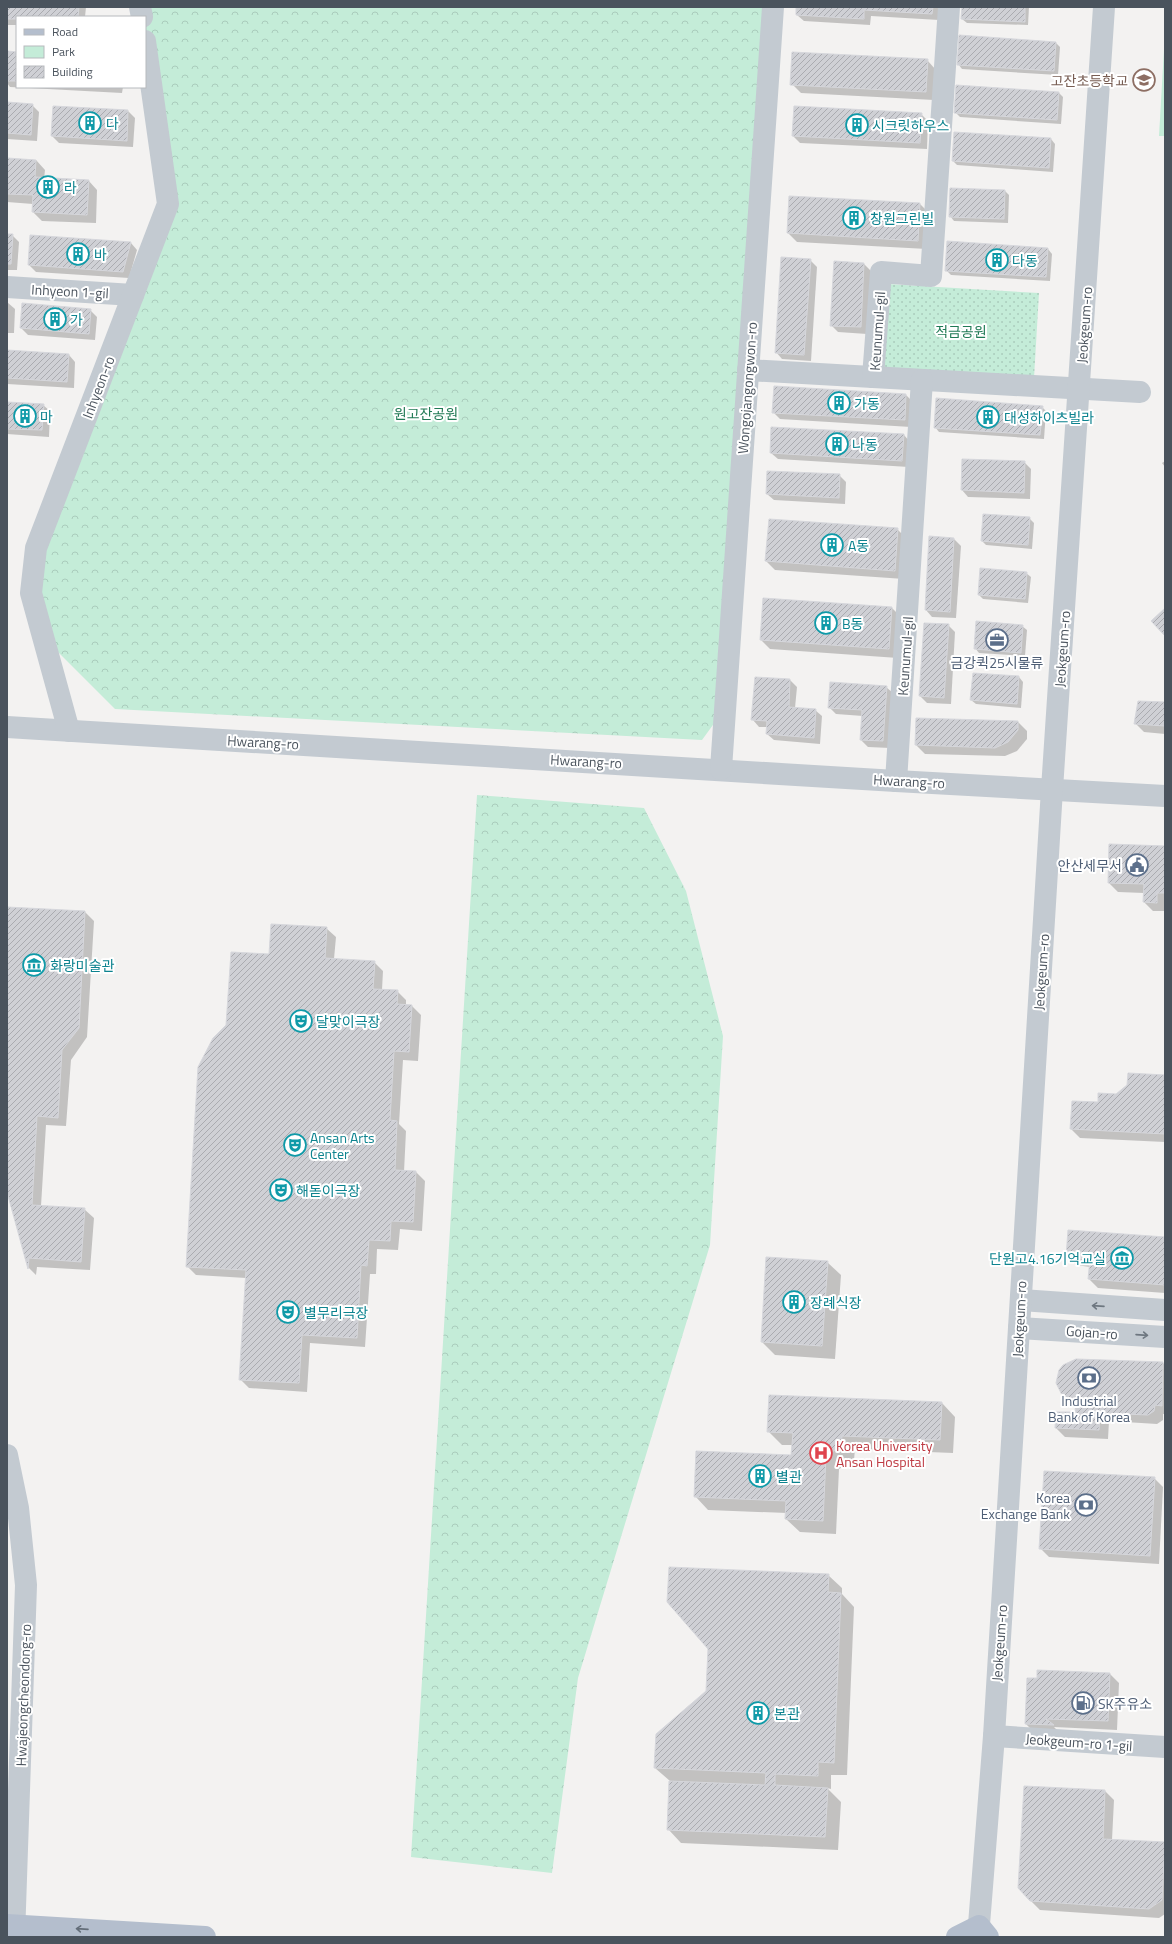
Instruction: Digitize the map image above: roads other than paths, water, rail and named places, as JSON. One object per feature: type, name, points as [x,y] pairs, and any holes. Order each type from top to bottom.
[{"type":"main road","points":[[12,1929],[205,1937]]},
{"type":"main road","points":[[957,1937],[982,1933]]},
{"type":"street","name":"Wongojangongwon-ro","points":[[721,769],[773,7]]},
{"type":"street","name":"Keunumul-gil","points":[[896,781],[922,380],[873,377],[881,272],[930,276],[948,7]]},
{"type":"street","name":"Jeokgeum-ro","points":[[982,1933],[1052,789],[1080,388],[1104,7]]},
{"type":"street","name":"Inhyeon-ro","points":[[69,731],[31,593],[36,548],[168,204],[146,48]]},
{"type":"street","name":"Inhyeon 1-gil","points":[[7,287],[133,295]]},
{"type":"street","points":[[748,370],[873,377]]},
{"type":"street","points":[[922,380],[1140,392]]},
{"type":"street","name":"Hwarang-ro","points":[[7,727],[1165,796]]},
{"type":"street","name":"Gojan-ro","points":[[1020,1300],[1165,1310]]},
{"type":"street","name":"Gojan-ro","points":[[1019,1328],[1165,1337]]},
{"type":"street","name":"Hwajeongcheondong-ro","points":[[7,1455],[18,1508],[26,1585],[12,1929]]},
{"type":"street","name":"Jeokgeum-ro 1-gil","points":[[994,1736],[1165,1747]]},
{"type":"place","name":"고잔초등학교","points":[[1144,80]]},
{"type":"place","name":"다","points":[[90,123]]},
{"type":"place","name":"시크릿하우스","points":[[857,125]]},
{"type":"place","name":"라","points":[[48,187]]},
{"type":"place","name":"창원그린빌","points":[[854,218]]},
{"type":"place","name":"바","points":[[78,254]]},
{"type":"place","name":"다동","points":[[997,260]]},
{"type":"place","name":"가","points":[[55,319]]},
{"type":"place","name":"가동","points":[[839,403]]},
{"type":"place","name":"마","points":[[25,416]]},
{"type":"place","name":"대성하이츠빌라","points":[[988,417]]},
{"type":"place","name":"나동","points":[[837,444]]},
{"type":"place","name":"A동","points":[[832,545]]},
{"type":"place","name":"B동","points":[[826,623]]},
{"type":"place","name":"금강퀵25시물류","points":[[997,640]]},
{"type":"place","name":"안산세무서","points":[[1137,865]]},
{"type":"place","name":"화랑미술관","points":[[34,965]]},
{"type":"place","name":"달맞이극장","points":[[301,1021]]},
{"type":"place","name":"Ansan Arts Center","points":[[295,1145]]},
{"type":"place","name":"해돋이극장","points":[[281,1190]]},
{"type":"place","name":"단원고4.16기억교실","points":[[1122,1258]]},
{"type":"place","name":"장례식장","points":[[794,1302]]},
{"type":"place","name":"별무리극장","points":[[288,1312]]},
{"type":"place","name":"Industrial Bank of Korea","points":[[1089,1378]]},
{"type":"place","name":"Korea University Ansan Hospital","points":[[821,1453]]},
{"type":"place","name":"별관","points":[[760,1476]]},
{"type":"place","name":"Korea Exchange Bank","points":[[1086,1505]]},
{"type":"place","name":"SK주유소","points":[[1083,1703]]},
{"type":"place","name":"본관","points":[[758,1713]]},
{"type":"park label","name":"적금공원","points":[[961,331]]},
{"type":"park label","name":"원고잔공원","points":[[426,413]]}]
